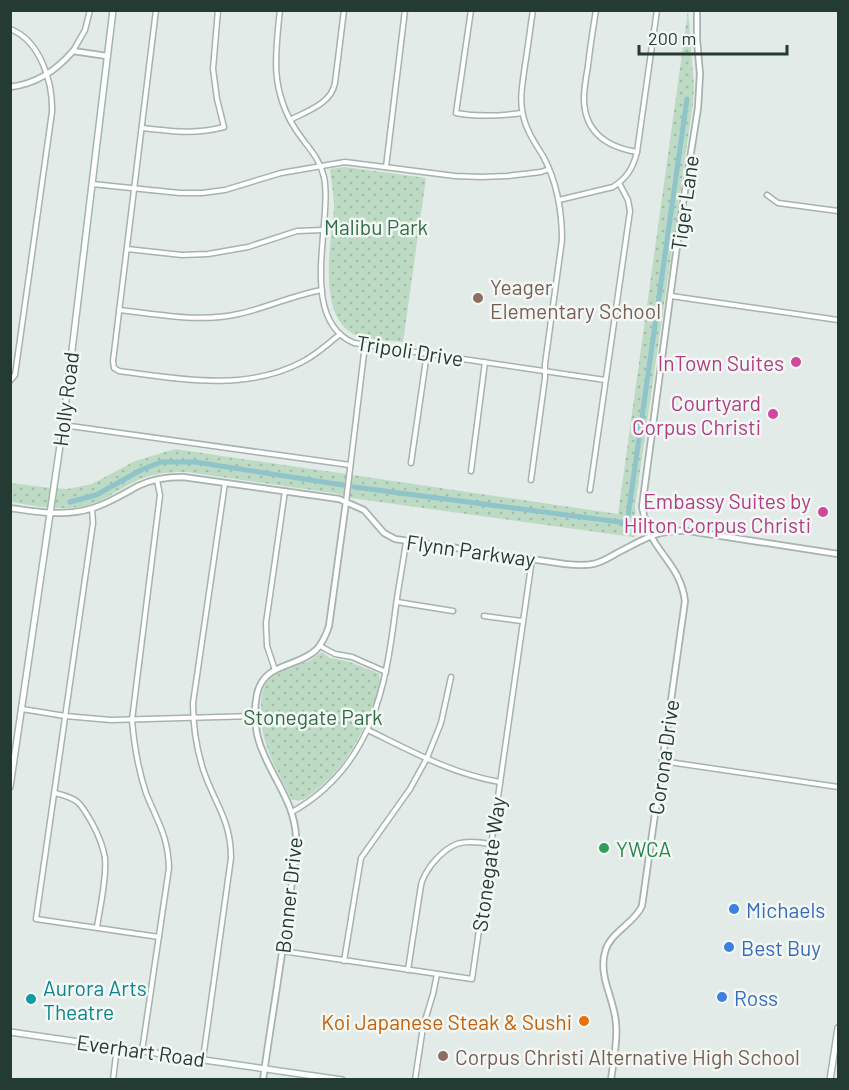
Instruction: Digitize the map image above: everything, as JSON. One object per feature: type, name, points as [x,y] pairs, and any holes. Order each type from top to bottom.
[{"type":"main road","name":"Holly Road","points":[[10,787],[63,425],[112,10]]},
{"type":"main road","points":[[831,1080],[838,1028]]},
{"type":"main road","name":"Everhart Road","points":[[10,1032],[342,1080]]},
{"type":"street","points":[[10,87],[26,84],[46,75],[61,64],[73,51],[85,30],[90,10]]},
{"type":"street","points":[[156,10],[114,368],[118,371],[200,381],[248,379],[277,372],[302,362],[340,334]]},
{"type":"street","points":[[142,128],[187,133],[224,127],[213,69],[218,10]]},
{"type":"street","name":"Tripoli Drive","points":[[280,10],[275,63],[279,88],[290,120],[321,165],[326,194],[320,276],[330,321],[340,334],[348,340],[365,345],[606,380]]},
{"type":"street","points":[[290,120],[323,102],[331,95],[335,83],[344,10]]},
{"type":"street","points":[[386,167],[405,10]]},
{"type":"street","points":[[471,10],[456,112],[477,116],[522,113]]},
{"type":"street","points":[[531,480],[562,240],[559,200],[549,169],[530,134],[522,113],[522,86],[533,10]]},
{"type":"street","points":[[596,10],[584,98],[587,118],[607,143],[637,152]]},
{"type":"street","points":[[559,200],[605,190],[619,183],[630,172],[637,152],[657,10]]},
{"type":"street","name":"Tiger Lane","points":[[651,536],[642,507],[681,216],[698,108],[700,74],[697,10]]},
{"type":"street","points":[[10,29],[27,38],[37,51],[52,100],[15,375],[10,381]]},
{"type":"street","points":[[73,51],[107,56]]},
{"type":"street","points":[[93,184],[202,194],[225,190],[281,172],[345,162],[455,176],[482,177],[542,172],[549,169]]},
{"type":"street","points":[[590,490],[630,211],[628,200],[619,183]]},
{"type":"street","points":[[767,195],[778,203],[838,211]]},
{"type":"street","points":[[127,249],[182,255],[208,254],[248,247],[297,231],[323,230]]},
{"type":"street","points":[[119,310],[188,318],[228,316],[261,309],[297,295],[322,290]]},
{"type":"street","points":[[671,296],[838,320]]},
{"type":"street","points":[[285,491],[266,623],[267,646],[275,670],[315,651],[320,646],[329,626],[365,345]]},
{"type":"street","points":[[411,463],[427,353]]},
{"type":"street","points":[[471,471],[485,362]]},
{"type":"street","points":[[63,425],[350,465]]},
{"type":"street","name":"Flynn Parkway","points":[[10,508],[71,513],[107,503],[140,485],[167,478],[183,477],[339,499],[364,510],[388,536],[406,542],[532,560],[581,565],[595,564],[664,531],[685,530],[838,554]]},
{"type":"street","points":[[142,1051],[169,868],[167,845],[141,776],[132,720],[160,495],[157,480]]},
{"type":"street","points":[[203,1059],[231,846],[225,817],[203,770],[193,718],[196,682],[225,483]]},
{"type":"street","points":[[92,509],[93,523],[36,919],[159,937]]},
{"type":"street","name":"Corona Drive","points":[[611,1080],[616,1023],[603,963],[607,945],[642,906],[685,600],[678,575],[651,536]]},
{"type":"street","points":[[292,812],[321,793],[345,768],[368,730],[381,696],[386,672],[406,542]]},
{"type":"street","name":"Stonegate Way","points":[[282,951],[472,979],[532,560]]},
{"type":"street","points":[[397,602],[453,611]]},
{"type":"street","points":[[484,616],[522,621]]},
{"type":"street","points":[[320,646],[335,654],[352,657],[386,672]]},
{"type":"street","name":"Bonner Drive","points":[[263,1080],[296,847],[292,812],[262,752],[255,716],[258,690],[262,681],[275,670]]},
{"type":"street","points":[[344,961],[361,858],[410,789],[427,758],[441,723],[451,677]]},
{"type":"street","points":[[22,710],[96,719],[132,720],[255,716]]},
{"type":"street","points":[[368,730],[463,774],[500,782]]},
{"type":"street","points":[[662,761],[838,787]]},
{"type":"street","points":[[55,793],[70,797],[80,803],[95,829],[103,850],[105,870],[97,927]]},
{"type":"street","points":[[408,970],[421,885],[425,873],[440,855],[458,843],[467,841],[491,844]]},
{"type":"street","points":[[415,1080],[423,1027],[437,974]]},
{"type":"street","points":[[113,1080],[117,1047]]},
{"type":"green space","points":[[688,11],[694,87],[693,103],[635,506],[639,533],[633,537],[351,498],[340,494],[187,472],[146,477],[100,500],[79,507],[49,508],[11,502],[11,483],[67,489],[92,484],[135,461],[175,449],[618,514]]},
{"type":"green space","name":"Malibu Park","points":[[345,167],[426,178],[403,342],[353,334],[341,324],[334,310],[329,275],[334,206],[330,169]]},
{"type":"green space","name":"Stonegate Park","points":[[322,652],[330,658],[347,661],[379,674],[379,686],[362,730],[342,764],[324,784],[308,797],[292,800],[266,743],[261,718],[262,695],[267,682],[273,675],[311,660]]},
{"type":"waterway","points":[[354,487],[627,523],[687,99]]},
{"type":"waterway","points":[[70,502],[96,495],[141,470],[161,462],[195,462],[343,485]]},
{"type":"place","name":"Yeager Elementary School","points":[[478,298]]},
{"type":"place","name":"InTown Suites","points":[[796,362]]},
{"type":"place","name":"Courtyard Corpus Christi","points":[[773,414]]},
{"type":"place","name":"Embassy Suites by Hilton Corpus Christi","points":[[823,512]]},
{"type":"place","name":"YWCA","points":[[604,848]]},
{"type":"place","name":"Michaels","points":[[734,909]]},
{"type":"place","name":"Best Buy","points":[[729,947]]},
{"type":"place","name":"Ross","points":[[722,997]]},
{"type":"place","name":"Aurora Arts Theatre","points":[[31,999]]},
{"type":"place","name":"Koi Japanese Steak & Sushi","points":[[584,1021]]},
{"type":"place","name":"Corpus Christi Alternative High School","points":[[443,1056]]}]
